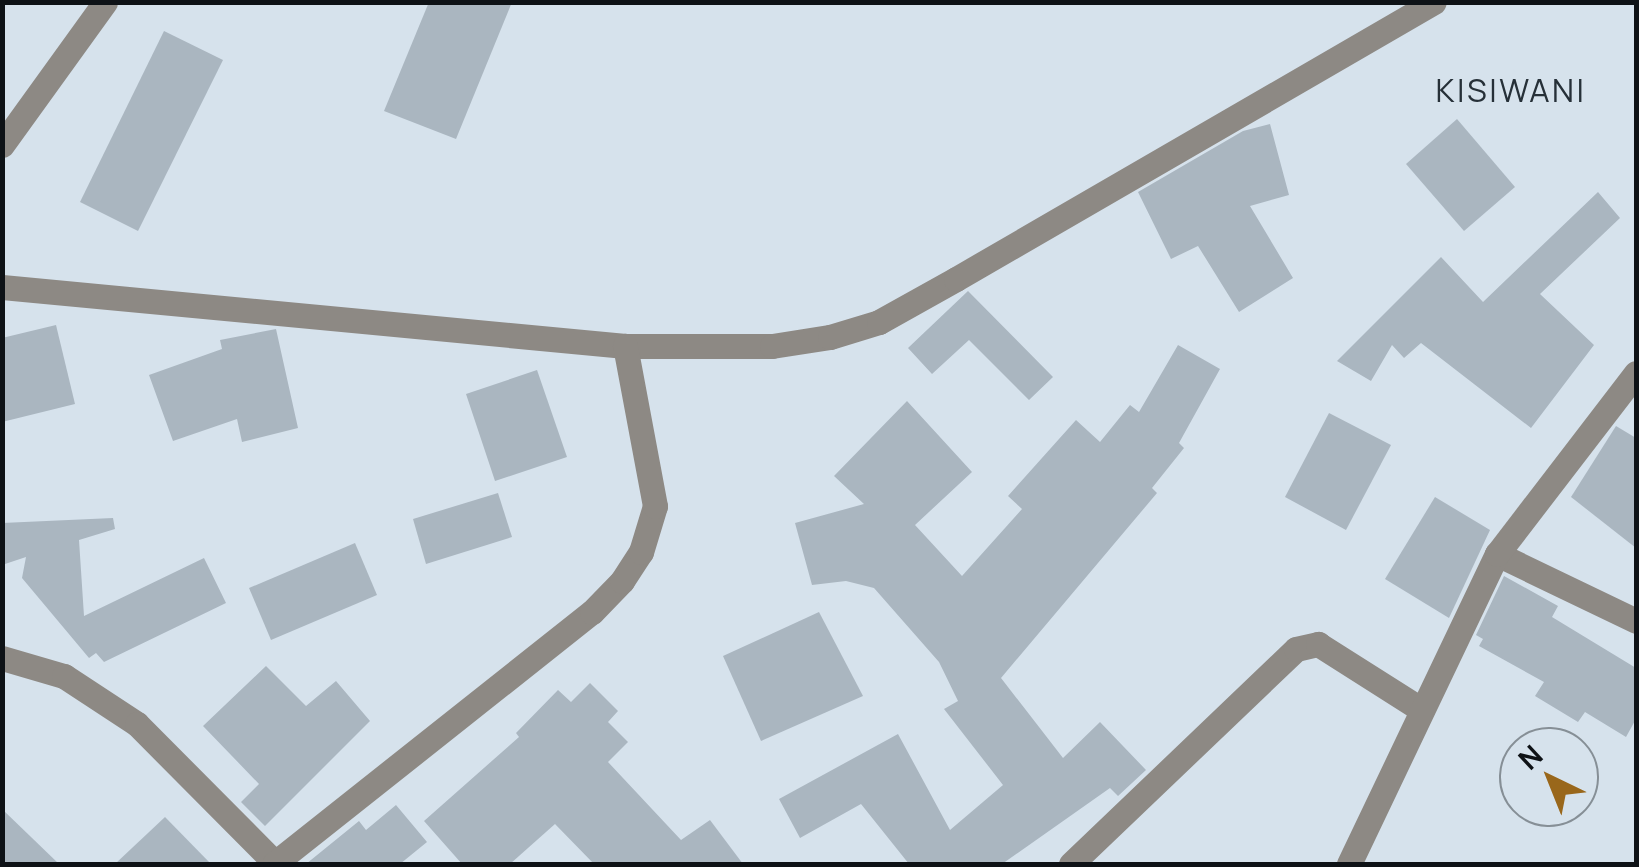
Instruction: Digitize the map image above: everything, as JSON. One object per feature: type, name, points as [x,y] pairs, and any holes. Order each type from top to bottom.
[{"type":"street","points":[[2,146],[105,2]]},
{"type":"street","points":[[2,287],[626,346],[772,346],[879,322],[1434,2]]},
{"type":"street","points":[[2,658],[64,676],[136,724],[276,864],[592,612],[622,581],[641,552],[654,506],[626,346]]},
{"type":"street","points":[[1350,864],[1497,554],[1636,373]]},
{"type":"street","points":[[1497,554],[1636,621]]},
{"type":"street","points":[[1071,864],[1296,649],[1318,644],[1422,710]]},
{"type":"building","points":[[429,2],[512,2],[456,139],[384,111]]},
{"type":"building","points":[[164,31],[223,60],[138,231],[80,202]]},
{"type":"building","points":[[1457,119],[1515,187],[1464,231],[1406,164]]},
{"type":"building","points":[[1270,124],[1289,195],[1250,206],[1293,278],[1239,312],[1198,246],[1171,259],[1138,192],[1243,131]]},
{"type":"building","points":[[1598,192],[1620,218],[1540,294],[1594,345],[1531,428],[1421,343],[1404,358],[1392,345],[1371,381],[1337,361],[1441,257],[1483,302]]},
{"type":"building","points":[[968,291],[1053,377],[1029,400],[969,340],[932,374],[908,348]]},
{"type":"building","points":[[56,325],[75,404],[2,422],[2,338]]},
{"type":"building","points":[[276,329],[298,428],[242,442],[237,419],[173,441],[149,375],[222,349],[220,340]]},
{"type":"building","points":[[1178,345],[1220,369],[1179,443],[1184,448],[1152,488],[1157,493],[1001,678],[1063,758],[1100,722],[1146,770],[1118,796],[1110,788],[1002,864],[909,864],[861,804],[800,838],[779,799],[898,734],[950,830],[1003,785],[944,709],[958,701],[939,662],[874,588],[846,581],[812,585],[795,523],[864,504],[834,476],[907,401],[972,472],[915,525],[962,576],[1022,509],[1008,496],[1076,420],[1100,442],[1130,405],[1139,412]]},
{"type":"building","points":[[537,370],[567,457],[495,481],[466,394]]},
{"type":"building","points":[[1329,413],[1391,445],[1346,530],[1285,497]]},
{"type":"building","points":[[1616,426],[1636,438],[1636,548],[1571,497]]},
{"type":"building","points":[[498,493],[512,537],[426,564],[413,519]]},
{"type":"building","points":[[1435,497],[1490,530],[1449,618],[1385,579]]},
{"type":"building","points":[[113,518],[115,529],[79,540],[84,616],[204,558],[226,603],[104,662],[96,653],[89,658],[22,578],[26,557],[2,565],[2,523]]},
{"type":"building","points":[[355,543],[377,595],[271,640],[249,588]]},
{"type":"building","points":[[1504,576],[1558,606],[1552,617],[1636,668],[1636,719],[1626,737],[1585,712],[1578,722],[1535,696],[1544,682],[1479,646],[1483,639],[1476,635]]},
{"type":"building","points":[[819,612],[863,696],[761,741],[723,656]]},
{"type":"building","points":[[266,666],[306,706],[336,681],[370,721],[265,826],[241,802],[259,784],[203,726]]},
{"type":"building","points":[[590,683],[618,711],[608,722],[628,742],[608,762],[681,840],[710,820],[743,864],[594,864],[555,824],[510,864],[462,864],[424,821],[519,737],[516,733],[558,690],[571,702]]},
{"type":"building","points":[[396,805],[427,842],[400,864],[306,864],[359,821],[366,830]]},
{"type":"building","points":[[2,809],[59,864],[2,864]]},
{"type":"building","points":[[165,817],[211,864],[115,864]]},
{"type":"district","name":"KISIWANI","points":[[1511,90]]}]
